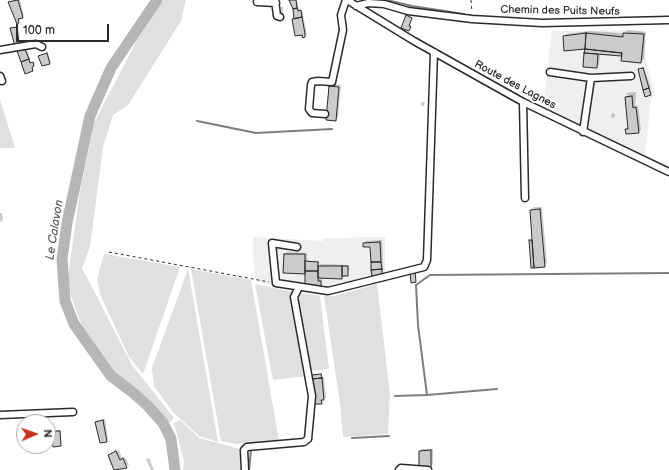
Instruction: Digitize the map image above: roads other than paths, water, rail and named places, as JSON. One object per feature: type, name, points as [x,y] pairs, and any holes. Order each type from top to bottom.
[{"type":"street","name":"Route des Lagnes","points":[[347,0],[434,52],[523,102],[669,172]]},
{"type":"street","points":[[324,114],[312,113],[309,109],[311,86],[312,82],[332,82],[343,30],[341,15],[347,0]]},
{"type":"street","points":[[258,2],[276,2],[277,16],[280,17]]},
{"type":"street","name":"Chemin des Puits Neufs","points":[[356,6],[368,3],[384,4],[408,11],[472,19],[542,23],[669,20]]},
{"type":"street","points":[[0,50],[36,44],[42,47]]},
{"type":"street","points":[[297,247],[272,244],[276,283],[328,291],[424,267],[427,260],[434,52]]},
{"type":"street","points":[[550,72],[591,78],[631,76]]},
{"type":"street","points":[[583,132],[591,78]]},
{"type":"street","points":[[523,102],[525,198]]},
{"type":"street","points":[[245,470],[244,450],[247,446],[304,442],[308,439],[312,396],[294,297],[299,287]]},
{"type":"street","points":[[0,415],[73,412]]},
{"type":"street","points":[[398,470],[401,468],[428,470]]},
{"type":"waterway","name":"Le Calavon","points":[[157,0],[111,68],[90,116],[67,223],[62,259],[65,301],[74,324],[111,376],[148,406],[163,423],[171,439],[175,470]]},
{"type":"waterway","points":[[387,0],[412,6],[464,14]]},
{"type":"waterway","points":[[197,121],[256,133],[332,129]]},
{"type":"waterway","points":[[395,396],[427,395],[418,325],[416,285],[430,275],[669,273]]},
{"type":"waterway","points":[[427,395],[497,389]]},
{"type":"waterway","points":[[352,438],[389,436]]},
{"type":"waterway","points":[[249,470],[251,450]]}]
